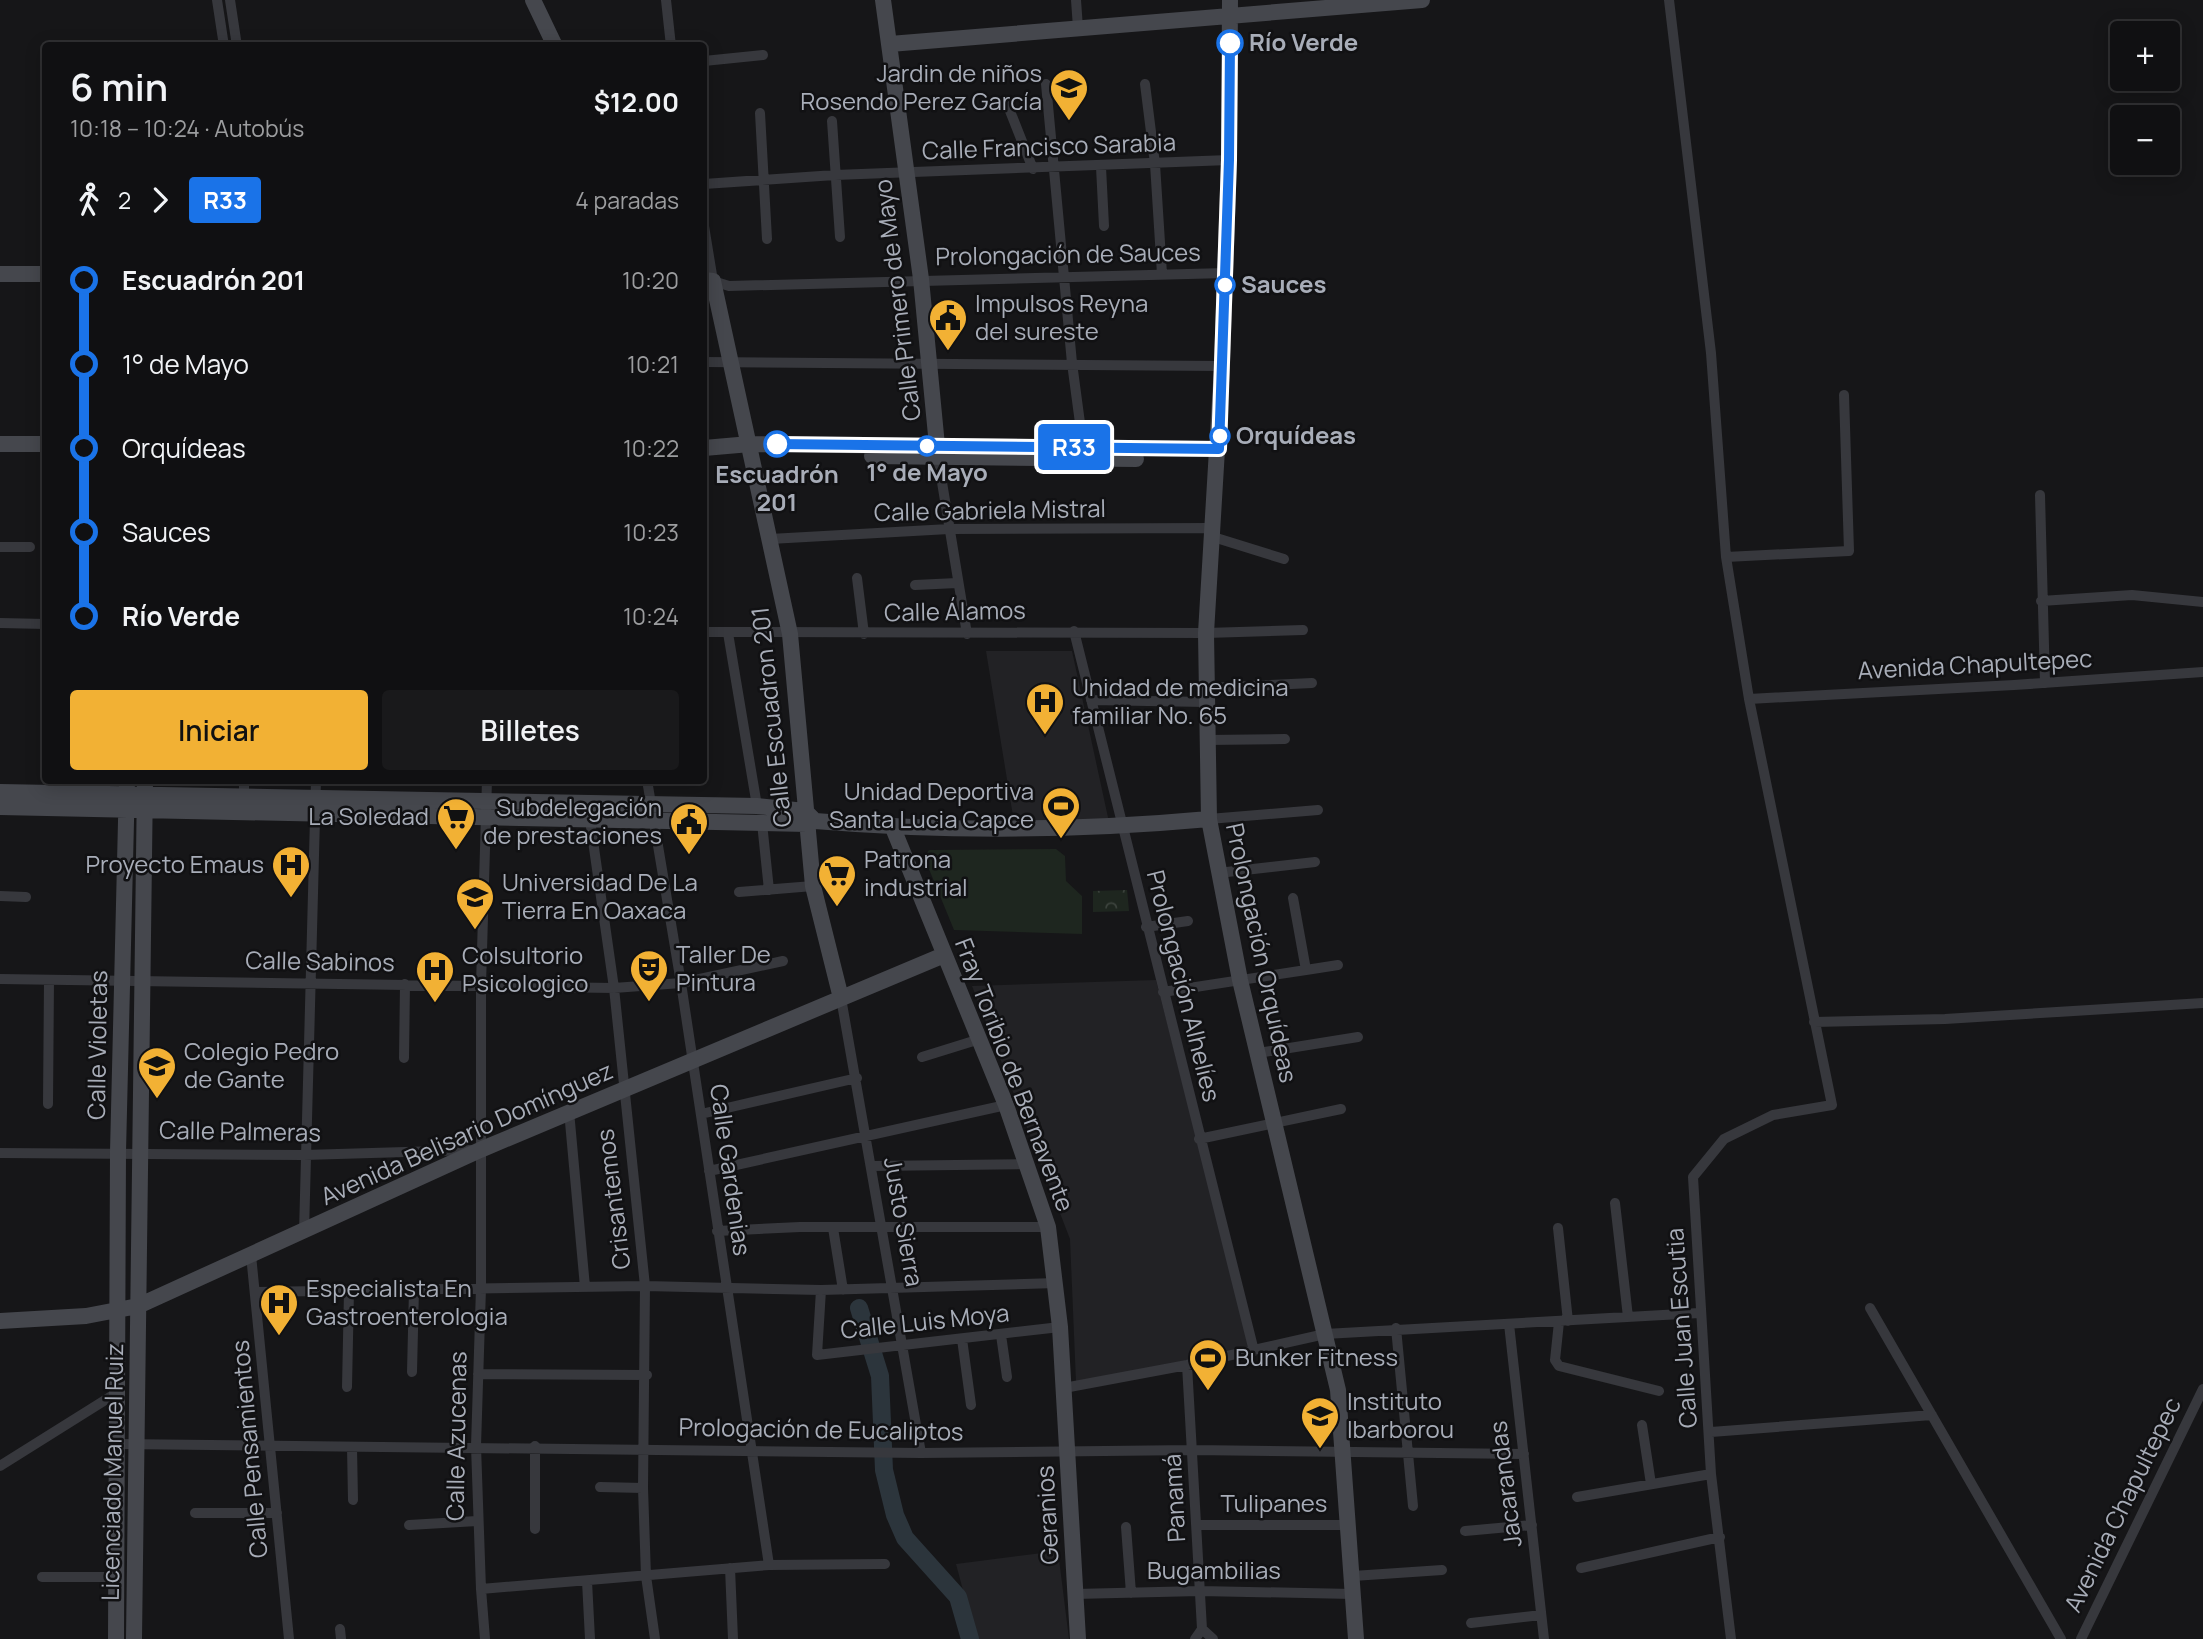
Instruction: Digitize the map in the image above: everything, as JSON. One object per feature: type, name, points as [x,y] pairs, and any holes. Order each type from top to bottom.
[{"type":"street","points":[[217,0],[223,42]]},
{"type":"street","points":[[230,0],[236,42]]},
{"type":"street","points":[[533,0],[553,42]]},
{"type":"street","points":[[666,0],[671,42]]},
{"type":"street","name":"Calle Primero de Mayo","points":[[883,0],[921,279],[927,362],[938,452],[967,634]]},
{"type":"street","points":[[1076,0],[1078,28]]},
{"type":"street","points":[[890,44],[1078,28],[1230,8],[1422,0]]},
{"type":"street","points":[[1669,0],[1711,353],[1726,557],[1749,699],[1814,1022],[1945,1019],[2203,1003]]},
{"type":"street","name":"Prolongación Orquídeas","points":[[1230,8],[1226,273],[1219,454],[1211,532],[1206,633],[1209,819],[1217,873],[1240,980],[1338,1390],[1345,1454],[1356,1639]]},
{"type":"street","points":[[707,61],[763,55]]},
{"type":"street","points":[[1046,84],[1072,363],[1084,453]]},
{"type":"street","points":[[1145,84],[1155,164],[1162,274]]},
{"type":"street","points":[[1008,106],[1033,169]]},
{"type":"street","points":[[760,113],[766,181],[767,239]]},
{"type":"street","points":[[832,121],[840,237]]},
{"type":"street","name":"Calle Francisco Sarabia","points":[[707,184],[835,175],[1054,169],[1229,160]]},
{"type":"street","points":[[1101,167],[1104,226]]},
{"type":"street","name":"Prolongación de Sauces","points":[[708,281],[743,285],[1226,273]]},
{"type":"street","points":[[0,274],[42,274]]},
{"type":"street","name":"Calle Escuadron 201","points":[[708,281],[732,363],[747,448],[790,634],[809,819],[813,886],[841,998]]},
{"type":"street","points":[[707,362],[1222,366]]},
{"type":"street","points":[[1726,557],[1849,551],[1844,395]]},
{"type":"street","points":[[0,444],[42,444]]},
{"type":"street","points":[[707,448],[1219,454]]},
{"type":"street","points":[[2040,495],[2045,683]]},
{"type":"street","name":"Calle Gabriela Mistral","points":[[770,540],[949,529],[1211,532],[1284,559]]},
{"type":"street","points":[[0,547],[30,547]]},
{"type":"street","points":[[858,578],[864,634]]},
{"type":"street","points":[[915,585],[957,583]]},
{"type":"street","points":[[2041,601],[2132,595],[2203,601]]},
{"type":"street","points":[[0,623],[42,624]]},
{"type":"street","name":"Calle Álamos","points":[[707,632],[967,634],[1303,630]]},
{"type":"street","name":"Prolongación Alhelíes","points":[[1074,631],[1254,1351]]},
{"type":"street","points":[[728,633],[758,806]]},
{"type":"street","name":"Avenida Chapultepec","points":[[1749,699],[2045,683],[2203,671]]},
{"type":"street","points":[[1091,700],[1206,695],[1311,683]]},
{"type":"street","points":[[1207,740],[1285,738]]},
{"type":"street","points":[[304,1233],[316,784]]},
{"type":"street","name":"Calle Azucenas","points":[[485,1639],[477,1521],[476,1446],[481,1288],[481,985],[487,784]]},
{"type":"street","name":"Calle Gardenias","points":[[648,784],[694,1063],[716,1231],[754,1449],[769,1565]]},
{"type":"street","points":[[0,807],[244,789],[590,820],[762,823],[809,819]]},
{"type":"street","points":[[0,792],[135,795],[316,814],[650,803],[758,806],[809,819],[894,828],[1121,827],[1318,810]]},
{"type":"street","name":"Calle Violetas","points":[[135,795],[144,981],[138,1306]]},
{"type":"street","name":"Calle Violetas","points":[[116,1311],[122,982],[135,795]]},
{"type":"street","name":"Crisantemos","points":[[590,820],[614,988],[622,1089],[645,1286],[647,1375],[643,1488],[646,1576],[655,1639]]},
{"type":"street","points":[[762,823],[769,890]]},
{"type":"street","name":"Fray Toribio de Bernavente","points":[[894,828],[1006,1105],[1048,1227],[1056,1283],[1064,1388]]},
{"type":"street","points":[[1217,873],[1315,862]]},
{"type":"street","points":[[739,892],[813,886]]},
{"type":"street","points":[[0,896],[26,897]]},
{"type":"street","points":[[1293,898],[1306,971]]},
{"type":"street","points":[[1146,927],[1188,921]]},
{"type":"street","name":"Avenida Belisario Domínguez","points":[[0,1321],[116,1311],[138,1306],[569,1111],[694,1063],[944,955]]},
{"type":"street","name":"Calle Sabinos","points":[[0,979],[614,988],[681,983],[783,961]]},
{"type":"street","points":[[1163,992],[1338,965]]},
{"type":"street","points":[[48,1104],[49,979]]},
{"type":"street","points":[[404,1058],[405,984]]},
{"type":"street","name":"Justo Sierra","points":[[841,998],[884,1229],[921,1453]]},
{"type":"street","name":"Calle Juan Escutia","points":[[1731,1639],[1711,1474],[1711,1432],[1699,1313],[1693,1177],[1724,1139],[1773,1115],[1832,1105],[1814,1022]]},
{"type":"street","points":[[1258,1053],[1358,1037]]},
{"type":"street","points":[[922,1057],[980,1039]]},
{"type":"street","points":[[701,1114],[857,1078]]},
{"type":"street","points":[[709,1171],[1006,1105]]},
{"type":"street","points":[[1199,1139],[1341,1109]]},
{"type":"street","points":[[569,1111],[585,1287]]},
{"type":"street","name":"Calle Palmeras","points":[[0,1153],[304,1155],[480,1150]]},
{"type":"street","points":[[872,1166],[1028,1164]]},
{"type":"street","points":[[1615,1203],[1628,1317]]},
{"type":"street","points":[[716,1231],[1048,1227]]},
{"type":"street","points":[[833,1228],[843,1290]]},
{"type":"street","points":[[1558,1228],[1563,1321],[1555,1360],[1559,1366],[1659,1391]]},
{"type":"street","name":"Calle Pensamientos","points":[[251,1255],[257,1292],[289,1639]]},
{"type":"street","points":[[257,1292],[645,1286],[843,1290],[1056,1283]]},
{"type":"street","points":[[412,1372],[414,1289]]},
{"type":"street","name":"Calle Luis Moya","points":[[821,1290],[817,1355],[1060,1327]]},
{"type":"street","points":[[347,1387],[349,1291]]},
{"type":"street","name":"Licenciado Manuel Ruiz","points":[[134,1639],[138,1306]]},
{"type":"street","points":[[1870,1308],[2061,1639]]},
{"type":"street","name":"Licenciado Manuel Ruiz","points":[[116,1311],[119,1444],[116,1639]]},
{"type":"street","points":[[1064,1388],[1187,1365],[1325,1334],[1699,1313]]},
{"type":"street","name":"Jacarandas","points":[[1509,1324],[1544,1639]]},
{"type":"street","points":[[1396,1328],[1413,1506]]},
{"type":"street","points":[[1001,1335],[1007,1377]]},
{"type":"street","points":[[961,1339],[971,1405]]},
{"type":"street","name":"Panamá","points":[[1187,1365],[1202,1629]]},
{"type":"street","points":[[478,1374],[647,1375]]},
{"type":"street","name":"Geranios","points":[[1064,1388],[1079,1639]]},
{"type":"street","name":"Avenida Chapultepec","points":[[2081,1639],[2203,1389]]},
{"type":"street","points":[[0,1466],[118,1392]]},
{"type":"street","points":[[1711,1432],[1932,1416]]},
{"type":"street","points":[[1642,1425],[1651,1485]]},
{"type":"street","name":"Prologación de Eucaliptos","points":[[119,1444],[535,1446],[921,1453],[1193,1450],[1408,1455],[1524,1454]]},
{"type":"street","points":[[535,1446],[535,1529]]},
{"type":"street","points":[[352,1447],[353,1500]]},
{"type":"street","points":[[1577,1497],[1711,1474]]},
{"type":"street","points":[[600,1487],[643,1488]]},
{"type":"street","points":[[195,1513],[277,1513]]},
{"type":"street","points":[[409,1525],[477,1521]]},
{"type":"street","name":"Tulipanes","points":[[1198,1525],[1350,1525]]},
{"type":"street","points":[[1465,1531],[1532,1525]]},
{"type":"street","points":[[1126,1527],[1131,1593]]},
{"type":"street","points":[[1581,1567],[1720,1537]]},
{"type":"street","points":[[481,1589],[769,1565],[885,1564]]},
{"type":"street","points":[[730,1568],[733,1639]]},
{"type":"street","points":[[1353,1576],[1441,1570]]},
{"type":"street","points":[[42,1577],[116,1577]]},
{"type":"street","points":[[587,1581],[590,1639]]},
{"type":"street","name":"Bugambilias","points":[[1076,1594],[1200,1591],[1353,1594]]},
{"type":"street","points":[[1471,1623],[1541,1615]]},
{"type":"street","points":[[1195,1639],[1202,1629],[1213,1639]]},
{"type":"shaded area","name":"Unidad de medicina familiar No. 65","points":[[986,651],[1072,651],[1109,822],[1014,822]]},
{"type":"shaded area","points":[[1156,980],[1251,1349],[1076,1382],[1070,1239],[972,986]]},
{"type":"shaded area","points":[[1058,1551],[1069,1639],[976,1639],[956,1564]]},
{"type":"green space","points":[[1056,849],[1065,856],[1066,881],[1082,896],[1082,934],[954,930],[924,857],[929,850]]},
{"type":"green space","points":[[1127,890],[1129,911],[1093,912],[1093,891]]},
{"type":"waterway","points":[[859,1308],[880,1376],[884,1470],[895,1515],[905,1538],[958,1597],[970,1639]]},
{"type":"bus line","name":"R33","points":[[777,444],[1219,449],[1226,273],[1230,43]]},
{"type":"place","name":"Río Verde","points":[[1230,43]]},
{"type":"place","name":"Jardin de niños Rosendo Perez García","points":[[1069,122]]},
{"type":"place","name":"Sauces","points":[[1225,285]]},
{"type":"place","name":"Impulsos Reyna del sureste","points":[[948,352]]},
{"type":"place","name":"Orquídeas","points":[[1220,436]]},
{"type":"place","name":"Escuadrón 201","points":[[777,444]]},
{"type":"place","name":"1° de Mayo","points":[[927,446]]},
{"type":"place","name":"Unidad de medicina familiar No. 65","points":[[1045,736]]},
{"type":"place","name":"Unidad Deportiva Santa Lucia Capce","points":[[1061,840]]},
{"type":"place","name":"La Soledad","points":[[456,851]]},
{"type":"place","name":"Subdelegación de prestaciones","points":[[689,856]]},
{"type":"place","name":"Proyecto Emaus","points":[[291,899]]},
{"type":"place","name":"Patrona industrial","points":[[837,908]]},
{"type":"place","name":"Universidad De La Tierra En Oaxaca","points":[[475,931]]},
{"type":"place","name":"Taller De Pintura","points":[[649,1003]]},
{"type":"place","name":"Colsultorio Psicologico","points":[[435,1004]]},
{"type":"place","name":"Colegio Pedro de Gante","points":[[157,1100]]},
{"type":"place","name":"Especialista En Gastroenterologia","points":[[279,1337]]},
{"type":"place","name":"Bunker Fitness","points":[[1208,1392]]},
{"type":"place","name":"Instituto Ibarborou","points":[[1320,1450]]}]
